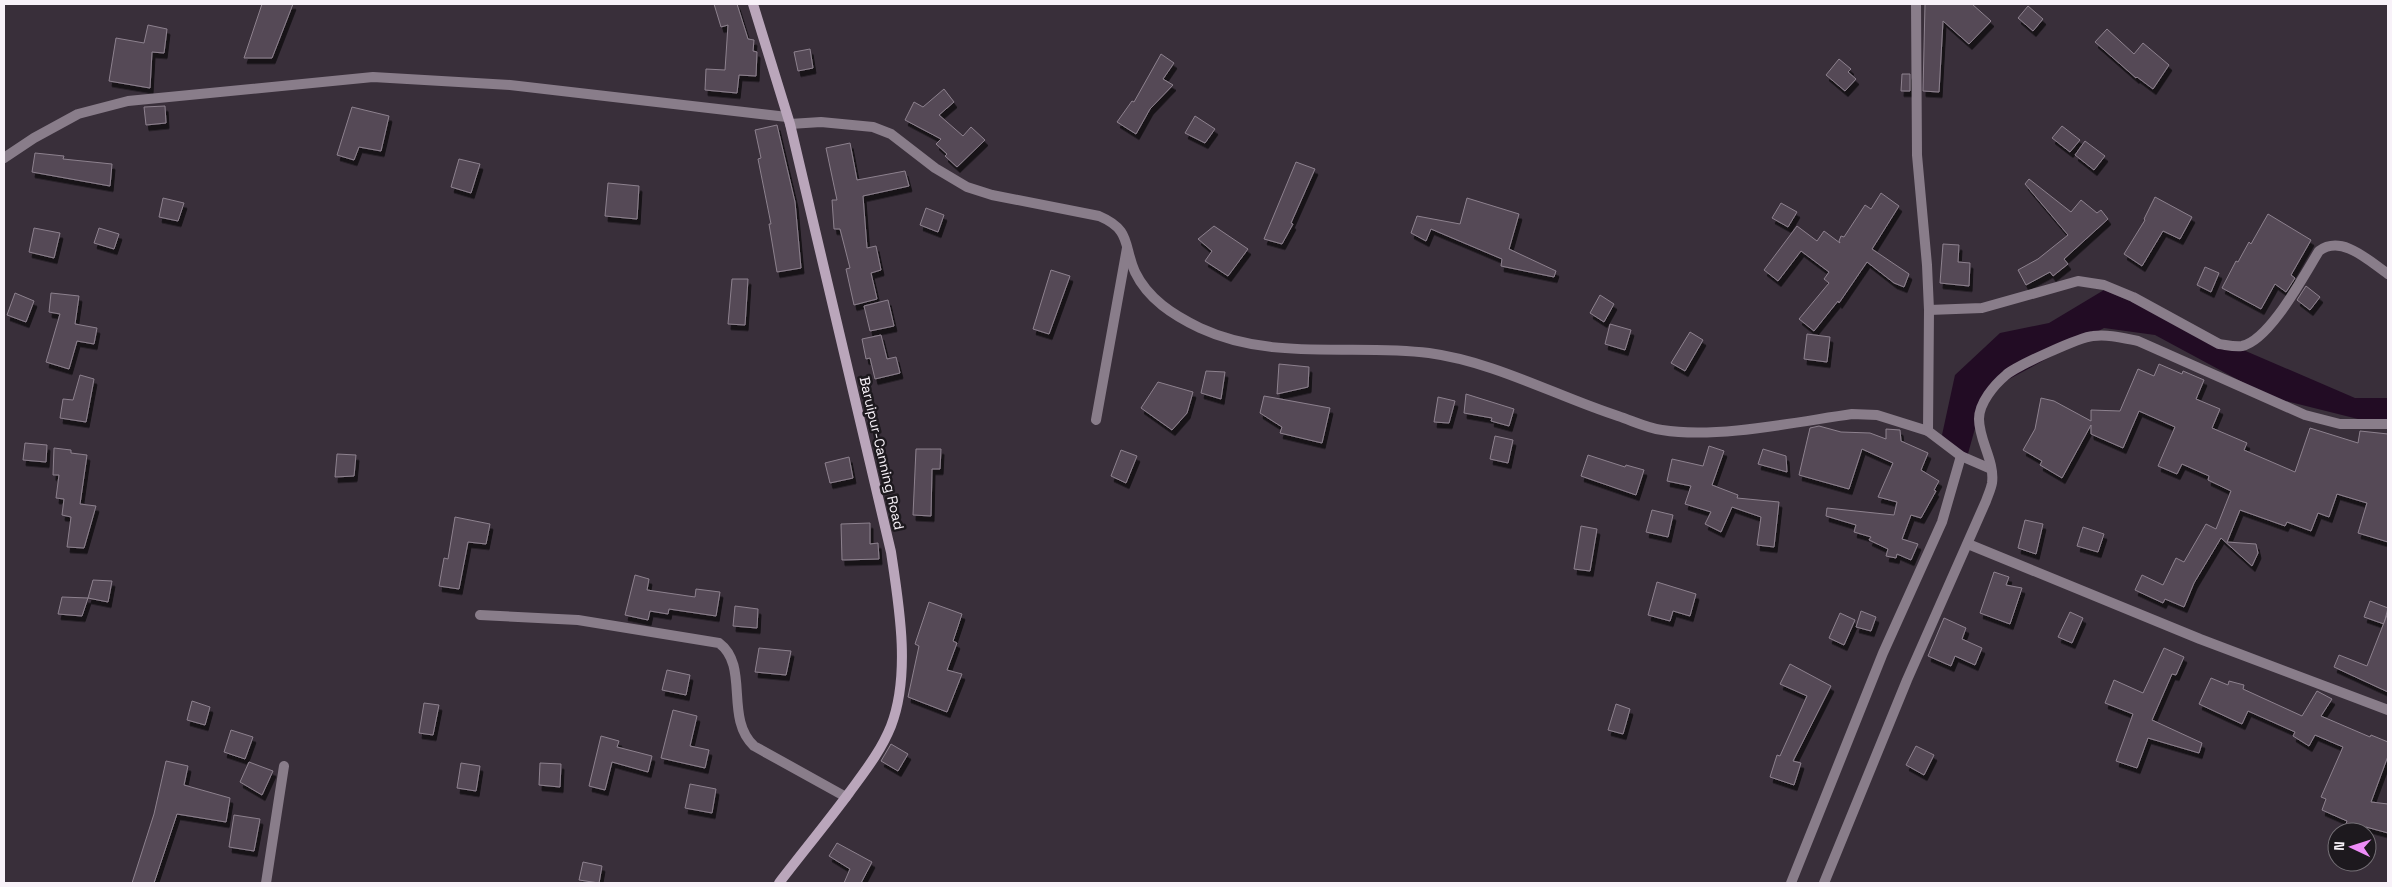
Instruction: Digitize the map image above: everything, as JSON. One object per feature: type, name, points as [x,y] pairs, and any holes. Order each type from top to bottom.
[{"type":"main road","name":"Baruipur-Canning Road","points":[[753,4],[789,120],[891,552],[900,611],[898,691],[891,724],[876,756],[779,883]]},
{"type":"street","points":[[1916,4],[1916,154],[1929,310],[1928,431]]},
{"type":"street","points":[[4,158],[34,138],[78,114],[128,100],[373,77],[510,85],[789,120],[873,127],[891,134],[935,168],[967,187],[992,195],[1099,216],[1111,221],[1121,231],[1128,244],[1135,271],[1148,292],[1169,312],[1232,341],[1292,350],[1380,350],[1428,353],[1469,360],[1660,430],[1705,432],[1852,414],[1877,415],[1928,431],[1961,456],[1991,469]]},
{"type":"street","points":[[1096,420],[1128,244]]},
{"type":"street","points":[[1929,310],[1982,308],[2078,281],[2104,285],[2133,297],[2219,344],[2232,347],[2243,346],[2252,341],[2277,318],[2319,251],[2324,247],[2332,245],[2349,248],[2388,274]]},
{"type":"street","points":[[1824,883],[1907,680],[1986,501],[1992,483],[1991,469],[1980,431],[1979,418],[1982,405],[2007,373],[2079,338],[2094,336],[2121,337],[2138,341],[2305,416],[2340,424],[2388,424]]},
{"type":"street","points":[[1791,883],[1883,652],[1942,522],[1961,456]]},
{"type":"street","points":[[1968,544],[2200,639],[2388,710]]},
{"type":"street","points":[[480,615],[578,620],[719,643],[730,654],[739,720],[747,739],[754,746],[846,797]]},
{"type":"street","points":[[266,883],[284,766]]},
{"type":"shaded area","points":[[2104,290],[2355,398],[2388,398],[2388,421],[2370,422],[2270,397],[2155,335],[2104,328],[1985,392],[1966,461],[1942,435],[1955,375],[2000,333],[2049,323]]},
{"type":"building","points":[[262,4],[293,4],[272,58],[244,58]]},
{"type":"building","points":[[714,4],[737,4],[748,39],[754,40],[753,51],[757,52],[756,76],[739,75],[737,93],[705,90],[706,69],[725,70],[728,25],[721,27]]},
{"type":"building","points":[[1925,4],[1972,4],[1991,21],[1969,44],[1943,21],[1939,92],[1923,91]]},
{"type":"building","points":[[2028,6],[2043,19],[2033,31],[2018,18]]},
{"type":"building","points":[[148,25],[167,29],[164,53],[152,52],[150,88],[109,81],[116,38],[144,43]]},
{"type":"building","points":[[2107,29],[2134,54],[2143,43],[2169,65],[2153,89],[2136,78],[2095,42]]},
{"type":"building","points":[[810,49],[813,68],[798,71],[794,52]]},
{"type":"building","points":[[1161,54],[1174,63],[1163,79],[1173,85],[1150,109],[1136,134],[1117,122],[1132,101],[1134,102]]},
{"type":"building","points":[[1839,59],[1851,69],[1848,72],[1856,79],[1845,91],[1826,75]]},
{"type":"building","points":[[1902,74],[1910,74],[1910,91],[1901,91]]},
{"type":"building","points":[[944,89],[954,102],[939,115],[963,136],[971,127],[985,140],[957,167],[936,144],[941,139],[905,120],[914,102],[923,107]]},
{"type":"building","points":[[165,106],[166,123],[146,125],[144,107]]},
{"type":"building","points":[[352,107],[389,116],[381,151],[359,147],[354,160],[337,155]]},
{"type":"building","points":[[1195,116],[1215,129],[1205,143],[1185,133]]},
{"type":"building","points":[[777,125],[795,202],[801,268],[777,272],[769,224],[771,224],[758,159],[761,158],[755,130]]},
{"type":"building","points":[[2062,126],[2080,140],[2070,152],[2052,138]]},
{"type":"building","points":[[2085,141],[2105,156],[2094,170],[2075,155]]},
{"type":"building","points":[[850,143],[857,180],[905,171],[909,186],[863,196],[867,248],[876,246],[881,270],[871,273],[877,299],[854,305],[846,269],[850,268],[840,229],[834,229],[832,200],[837,200],[826,148]]},
{"type":"building","points":[[35,153],[64,156],[63,159],[112,164],[110,186],[32,172]]},
{"type":"building","points":[[459,159],[480,164],[471,193],[451,187]]},
{"type":"building","points":[[1296,162],[1315,169],[1291,223],[1293,224],[1282,244],[1264,239]]},
{"type":"building","points":[[2029,179],[2071,212],[2081,200],[2097,213],[2101,210],[2108,219],[2064,259],[2068,264],[2053,276],[2050,272],[2026,285],[2018,270],[2038,259],[2068,235],[2025,184]]},
{"type":"building","points":[[608,183],[639,186],[637,219],[605,216]]},
{"type":"building","points":[[1881,193],[1899,206],[1872,249],[1909,274],[1904,287],[1894,283],[1867,262],[1839,303],[1838,301],[1814,331],[1799,319],[1829,283],[1824,279],[1829,272],[1801,251],[1778,281],[1764,270],[1797,226],[1817,241],[1824,231],[1840,243],[1841,236],[1844,237],[1865,205],[1871,209]]},
{"type":"building","points":[[2155,197],[2192,217],[2180,239],[2163,231],[2142,266],[2124,254],[2145,220]]},
{"type":"building","points":[[163,198],[184,203],[178,221],[159,217]]},
{"type":"building","points":[[1467,198],[1519,214],[1509,249],[1556,271],[1554,277],[1501,266],[1502,259],[1431,229],[1426,241],[1411,233],[1417,216],[1460,224]]},
{"type":"building","points":[[1781,203],[1797,212],[1788,227],[1772,218]]},
{"type":"building","points":[[926,208],[944,215],[938,232],[920,225]]},
{"type":"building","points":[[2268,214],[2311,240],[2291,275],[2295,278],[2286,292],[2275,284],[2261,309],[2222,288],[2236,261],[2238,262],[2249,242],[2251,244]]},
{"type":"building","points":[[1214,226],[1248,249],[1228,276],[1205,261],[1212,251],[1198,239]]},
{"type":"building","points":[[34,228],[60,233],[54,258],[29,252]]},
{"type":"building","points":[[99,228],[119,234],[114,249],[94,243]]},
{"type":"building","points":[[1943,244],[1959,245],[1958,262],[1970,263],[1969,286],[1940,283]]},
{"type":"building","points":[[2205,267],[2219,273],[2211,292],[2197,285]]},
{"type":"building","points":[[1051,270],[1070,276],[1049,334],[1033,329]]},
{"type":"building","points":[[732,279],[748,279],[745,325],[728,324]]},
{"type":"building","points":[[2306,286],[2320,297],[2310,310],[2297,300]]},
{"type":"building","points":[[15,293],[34,301],[26,322],[7,315]]},
{"type":"building","points":[[51,293],[79,296],[75,324],[97,328],[94,344],[77,341],[69,369],[46,362],[60,314],[49,312]]},
{"type":"building","points":[[1600,295],[1614,304],[1604,322],[1590,313]]},
{"type":"building","points":[[888,300],[894,326],[870,331],[864,306]]},
{"type":"building","points":[[1610,324],[1631,330],[1625,350],[1605,344]]},
{"type":"building","points":[[1690,332],[1703,340],[1685,371],[1671,363]]},
{"type":"building","points":[[1807,334],[1830,337],[1827,362],[1804,359]]},
{"type":"building","points":[[881,335],[887,359],[896,357],[900,373],[875,379],[870,358],[866,359],[862,339]]},
{"type":"building","points":[[1279,364],[1309,367],[1308,387],[1277,394]]},
{"type":"building","points":[[2159,364],[2182,374],[2183,371],[2204,380],[2196,399],[2220,409],[2212,428],[2247,443],[2244,450],[2295,472],[2310,428],[2358,443],[2360,431],[2388,434],[2388,542],[2358,533],[2367,503],[2337,494],[2329,517],[2318,513],[2311,531],[2287,522],[2285,526],[2240,510],[2227,542],[2256,544],[2258,553],[2252,566],[2221,538],[2194,583],[2184,607],[2165,599],[2163,603],[2135,590],[2142,575],[2163,585],[2176,558],[2184,562],[2206,524],[2216,529],[2231,491],[2208,480],[2209,476],[2182,464],[2177,474],[2158,466],[2175,427],[2139,411],[2123,448],[2091,434],[2091,425],[2062,478],[2040,465],[2042,461],[2023,450],[2035,429],[2041,398],[2054,401],[2091,421],[2091,410],[2120,411],[2138,369],[2154,376]]},
{"type":"building","points":[[1206,371],[1225,372],[1221,399],[1201,393]]},
{"type":"building","points":[[80,375],[94,379],[86,422],[60,418],[63,399],[73,400]]},
{"type":"building","points":[[1158,382],[1193,392],[1187,413],[1172,430],[1141,408]]},
{"type":"building","points":[[1466,394],[1514,409],[1509,426],[1491,421],[1492,418],[1464,413]]},
{"type":"building","points":[[1264,396],[1330,408],[1322,443],[1280,433],[1282,427],[1260,413]]},
{"type":"building","points":[[1438,397],[1455,401],[1449,423],[1434,422]]},
{"type":"building","points":[[1819,426],[1841,432],[1870,433],[1886,439],[1886,429],[1900,430],[1901,441],[1928,453],[1921,470],[1939,481],[1934,490],[1936,491],[1921,518],[1911,515],[1902,539],[1918,544],[1911,560],[1897,554],[1896,558],[1886,556],[1888,549],[1869,540],[1871,537],[1854,532],[1856,525],[1826,516],[1827,508],[1894,515],[1897,502],[1878,497],[1893,463],[1862,449],[1849,489],[1799,475],[1810,428]]},
{"type":"building","points":[[1495,436],[1513,440],[1508,463],[1490,459]]},
{"type":"building","points":[[25,443],[47,445],[46,462],[23,460]]},
{"type":"building","points":[[1709,446],[1724,451],[1712,485],[1738,495],[1737,498],[1779,502],[1774,547],[1757,545],[1761,517],[1732,507],[1721,532],[1705,524],[1711,512],[1685,504],[1691,486],[1667,481],[1672,459],[1703,466]]},
{"type":"building","points":[[54,448],[71,450],[71,453],[87,455],[80,504],[96,506],[84,548],[67,547],[71,517],[62,515],[64,499],[56,498],[59,475],[53,475]]},
{"type":"building","points":[[916,449],[941,449],[940,469],[932,469],[931,516],[913,515]]},
{"type":"building","points":[[1763,449],[1786,456],[1787,472],[1758,464]]},
{"type":"building","points":[[1121,450],[1137,456],[1126,483],[1111,476]]},
{"type":"building","points":[[337,454],[356,455],[354,476],[335,477]]},
{"type":"building","points":[[1588,455],[1625,467],[1626,465],[1644,470],[1636,495],[1581,476]]},
{"type":"building","points":[[849,457],[853,478],[830,483],[825,463]]},
{"type":"building","points":[[1652,510],[1673,515],[1668,537],[1646,532]]},
{"type":"building","points":[[455,517],[490,524],[486,544],[468,542],[459,589],[439,586],[444,558],[448,559]]},
{"type":"building","points":[[2025,520],[2043,524],[2036,554],[2018,548]]},
{"type":"building","points":[[870,523],[870,544],[878,543],[879,559],[842,560],[841,524]]},
{"type":"building","points":[[1581,526],[1597,529],[1590,571],[1574,569]]},
{"type":"building","points":[[2083,527],[2104,534],[2098,552],[2077,546]]},
{"type":"building","points":[[1994,572],[2009,577],[2006,585],[2022,588],[2010,624],[1980,613]]},
{"type":"building","points":[[635,575],[649,579],[647,590],[695,597],[696,589],[720,592],[716,616],[669,609],[668,614],[650,611],[648,620],[625,615]]},
{"type":"building","points":[[93,580],[112,581],[108,602],[88,598]]},
{"type":"building","points":[[1657,582],[1696,594],[1690,616],[1673,611],[1670,621],[1648,615]]},
{"type":"building","points":[[62,597],[88,598],[82,616],[58,614]]},
{"type":"building","points":[[2370,601],[2388,608],[2384,624],[2364,617]]},
{"type":"building","points":[[929,602],[962,614],[953,641],[957,643],[947,670],[962,674],[947,712],[908,697],[919,646],[915,644]]},
{"type":"building","points":[[735,606],[758,609],[757,628],[733,626]]},
{"type":"building","points":[[1861,611],[1876,617],[1871,631],[1856,627]]},
{"type":"building","points":[[2070,612],[2083,618],[2072,643],[2058,637]]},
{"type":"building","points":[[1840,613],[1855,620],[1844,645],[1829,638]]},
{"type":"building","points":[[2387,615],[2388,692],[2334,667],[2339,655],[2367,666]]},
{"type":"building","points":[[1944,618],[1966,628],[1962,639],[1982,648],[1975,665],[1955,656],[1951,666],[1928,656]]},
{"type":"building","points":[[759,648],[791,651],[786,675],[755,672]]},
{"type":"building","points":[[2164,648],[2184,657],[2176,675],[2172,674],[2152,720],[2202,743],[2199,753],[2148,738],[2137,768],[2116,761],[2133,714],[2105,703],[2114,680],[2143,693]]},
{"type":"building","points":[[1790,664],[1831,686],[1793,761],[1801,763],[1794,785],[1770,777],[1777,755],[1780,756],[1807,696],[1780,684]]},
{"type":"building","points":[[667,670],[690,675],[686,695],[662,690]]},
{"type":"building","points":[[2211,678],[2228,685],[2229,681],[2244,685],[2243,689],[2302,716],[2317,691],[2332,699],[2321,716],[2370,737],[2371,735],[2388,742],[2388,756],[2371,802],[2388,804],[2388,833],[2377,830],[2377,822],[2347,822],[2322,810],[2326,799],[2321,797],[2343,747],[2315,735],[2309,746],[2293,736],[2295,732],[2248,711],[2242,724],[2199,704]]},
{"type":"building","points":[[192,701],[210,707],[205,725],[187,720]]},
{"type":"building","points":[[424,703],[439,705],[433,735],[419,733]]},
{"type":"building","points":[[1616,704],[1630,709],[1623,734],[1608,730]]},
{"type":"building","points":[[673,710],[697,716],[690,746],[709,750],[705,768],[661,758]]},
{"type":"building","points":[[231,730],[253,737],[245,759],[224,752]]},
{"type":"building","points":[[601,736],[619,741],[617,747],[652,756],[648,772],[612,762],[605,790],[589,786]]},
{"type":"building","points":[[891,744],[908,754],[898,771],[881,761]]},
{"type":"building","points":[[1916,746],[1934,755],[1924,775],[1906,765]]},
{"type":"building","points":[[166,761],[188,766],[184,785],[230,798],[226,822],[177,814],[154,883],[132,883],[154,814]]},
{"type":"building","points":[[249,762],[273,771],[262,795],[240,782]]},
{"type":"building","points":[[461,763],[480,766],[476,791],[457,788]]},
{"type":"building","points":[[540,763],[561,764],[560,787],[539,785]]},
{"type":"building","points":[[690,784],[716,789],[712,813],[685,808]]},
{"type":"building","points":[[234,815],[260,819],[254,851],[229,847]]},
{"type":"building","points":[[837,843],[872,862],[861,883],[844,883],[850,869],[829,856]]},
{"type":"building","points":[[583,862],[602,866],[599,883],[579,880]]}]
